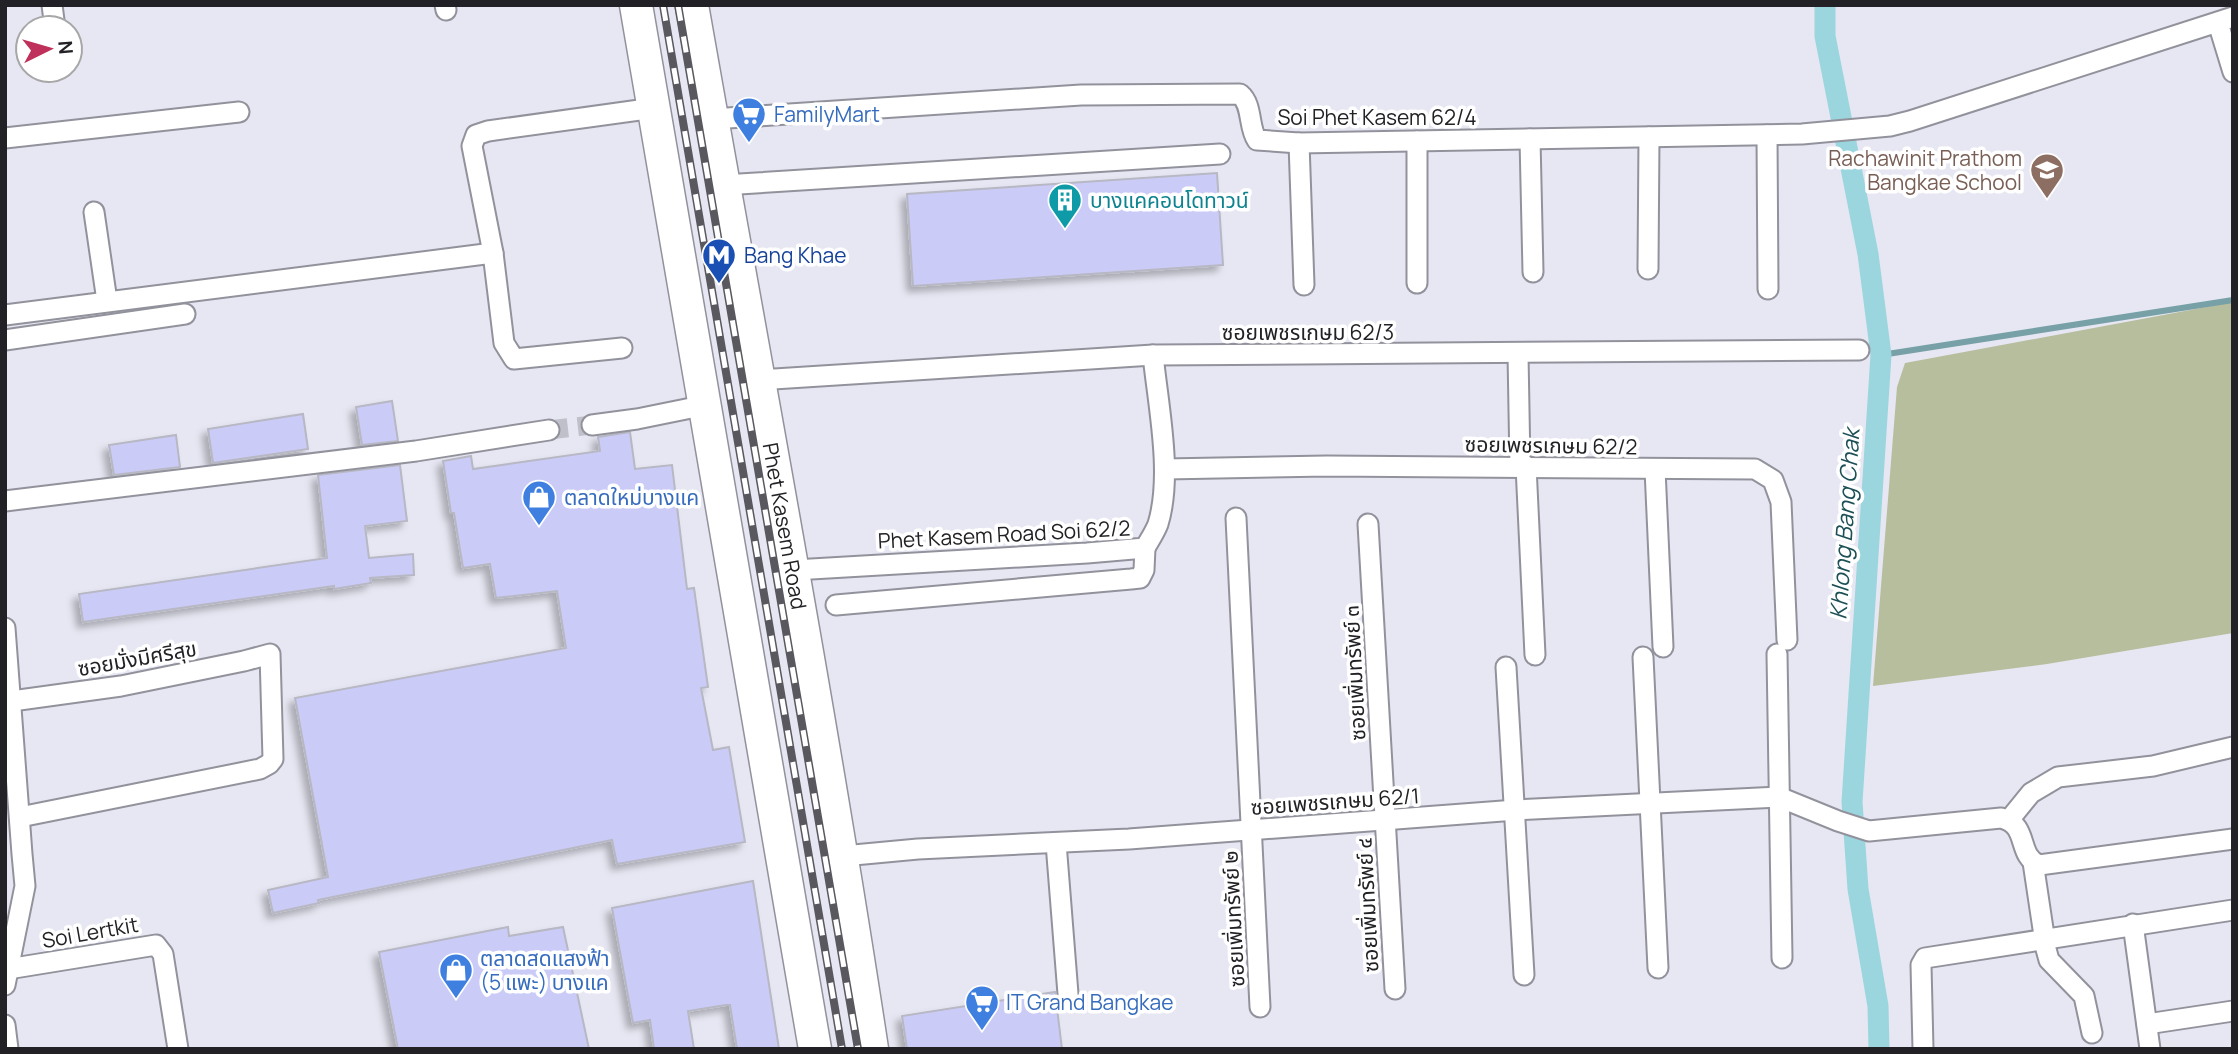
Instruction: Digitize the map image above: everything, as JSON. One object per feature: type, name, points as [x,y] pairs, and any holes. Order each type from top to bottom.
[{"type":"main road","points":[[636,5],[815,1049]]},
{"type":"main road","name":"Phet Kasem Road","points":[[692,5],[843,856],[872,1049]]},
{"type":"street","points":[[2225,20],[2233,72]]},
{"type":"street","name":"Soi Phet Kasem 62/4","points":[[712,119],[1081,95],[1240,94],[1247,102],[1253,135],[1257,140],[1299,143],[1767,135],[1866,128],[1910,121],[2225,20]]},
{"type":"street","points":[[622,348],[514,359],[504,343],[493,253],[472,146],[477,135],[499,128],[654,108]]},
{"type":"street","points":[[5,138],[239,112]]},
{"type":"street","points":[[1767,135],[1768,289]]},
{"type":"street","points":[[1648,269],[1649,137]]},
{"type":"street","points":[[1530,139],[1533,272]]},
{"type":"street","points":[[1417,141],[1417,283]]},
{"type":"street","points":[[1299,143],[1304,285]]},
{"type":"street","points":[[723,185],[1220,154]]},
{"type":"street","points":[[94,212],[107,301]]},
{"type":"street","points":[[5,314],[493,253]]},
{"type":"street","points":[[5,340],[185,314]]},
{"type":"street","name":"ซอยเพชรเกษม 62/3","points":[[758,380],[1153,355],[1859,350]]},
{"type":"street","points":[[1518,354],[1535,655]]},
{"type":"street","name":"Phet Kasem Road Soi 62/2","points":[[793,570],[1087,554],[1145,548],[1158,526],[1163,497],[1164,470],[1153,355]]},
{"type":"street","points":[[592,425],[706,405]]},
{"type":"street","points":[[5,501],[416,451],[549,430]]},
{"type":"street","name":"ซอยเพชรเกษม 62/2","points":[[1164,470],[1327,466],[1755,469],[1773,480],[1781,502],[1779,797],[1782,958]]},
{"type":"street","points":[[1655,469],[1664,647]]},
{"type":"street","name":"ซอยเพิ่มทรัพย์ ๒","points":[[1236,518],[1260,1007]]},
{"type":"street","name":"ซอยเพิ่มทรัพย์ ๓","points":[[1368,524],[1385,820]]},
{"type":"street","points":[[836,605],[1140,578],[1144,570],[1145,548]]},
{"type":"street","points":[[1087,554],[1092,583]]},
{"type":"street","points":[[1020,556],[1023,589]]},
{"type":"street","points":[[5,628],[12,701],[10,756],[20,817],[25,886],[7,977]]},
{"type":"street","name":"ซอยมั่งมีศรีสุข","points":[[12,701],[121,686],[270,654],[273,759],[269,764],[260,769],[20,817]]},
{"type":"street","points":[[1643,657],[1658,968]]},
{"type":"street","points":[[1506,667],[1524,975]]},
{"type":"street","points":[[2233,747],[2153,766],[2058,777],[2031,793],[2009,820],[2017,826],[2028,856],[2039,865],[2233,839]]},
{"type":"street","name":"ซอยเพชรเกษม 62/1","points":[[843,856],[1516,810],[1779,797],[1869,831],[2001,817],[2009,820]]},
{"type":"street","name":"ซอยเพิ่มทรัพย์ ๔","points":[[1385,820],[1395,989]]},
{"type":"street","points":[[1056,843],[1068,994]]},
{"type":"street","points":[[2033,862],[2049,960],[2084,996],[2092,1033]]},
{"type":"street","points":[[1923,1049],[1922,965],[1925,958],[2233,910]]},
{"type":"street","points":[[2133,924],[2150,1049]]},
{"type":"street","name":"Soi Lertkit","points":[[7,977],[156,945],[163,954],[177,1049]]},
{"type":"street","points":[[2147,1024],[2233,1011]]},
{"type":"street","points":[[5,1025],[8,1049]]},
{"type":"green space","points":[[2233,302],[2233,633],[2047,664],[1873,686],[1897,387],[1905,363]]},
{"type":"building","name":"บางแคคอนโดทาวน์","points":[[1217,173],[1223,265],[913,286],[907,194]]},
{"type":"building","points":[[392,401],[398,441],[362,445],[356,407]]},
{"type":"building","points":[[303,414],[308,449],[213,463],[208,429]]},
{"type":"building","points":[[630,432],[635,469],[672,465],[687,589],[694,588],[708,687],[701,688],[713,750],[729,747],[745,842],[617,864],[612,840],[318,900],[319,903],[273,913],[268,890],[328,877],[295,698],[566,648],[557,591],[496,598],[490,564],[463,568],[443,461],[471,456],[473,469],[600,451],[598,437]]},
{"type":"building","points":[[176,435],[180,467],[114,475],[109,445]]},
{"type":"building","points":[[400,465],[407,521],[365,526],[369,558],[413,554],[414,575],[370,578],[371,583],[334,589],[334,586],[83,622],[79,594],[327,558],[318,475]]},
{"type":"building","points":[[753,881],[779,1049],[737,1049],[730,1005],[726,1005],[688,1011],[694,1049],[654,1049],[650,1020],[633,1023],[612,908]]},
{"type":"building","name":"ตลาดสดแสงฟ้า (5 แพะ) บางแค","points":[[508,927],[509,936],[563,927],[589,1049],[398,1049],[379,952]]},
{"type":"building","name":"IT Grand Bangkae","points":[[1055,992],[1062,1049],[907,1049],[902,1016]]},
{"type":"waterway","name":"Khlong Bang Chak","points":[[1825,5],[1825,36],[1868,254],[1881,355],[1852,802],[1858,889],[1878,1006],[1879,1049]]},
{"type":"waterway","points":[[1881,355],[2233,300]]},
{"type":"tunnel","points":[[549,430],[592,425]]},
{"type":"railway","points":[[663,5],[842,1049]]},
{"type":"railway","points":[[678,5],[858,1049]]},
{"type":"place","name":"FamilyMart","points":[[749,144]]},
{"type":"place","name":"Rachawinit Prathom Bangkae School","points":[[2047,200]]},
{"type":"place","name":"บางแคคอนโดทาวน์","points":[[1065,230]]},
{"type":"place","name":"Bang Khae","points":[[719,285]]},
{"type":"place","name":"ตลาดใหม่บางแค","points":[[539,527]]},
{"type":"place","name":"ตลาดสดแสงฟ้า (5 แพะ) บางแค","points":[[456,1000]]},
{"type":"place","name":"IT Grand Bangkae","points":[[982,1032]]}]
